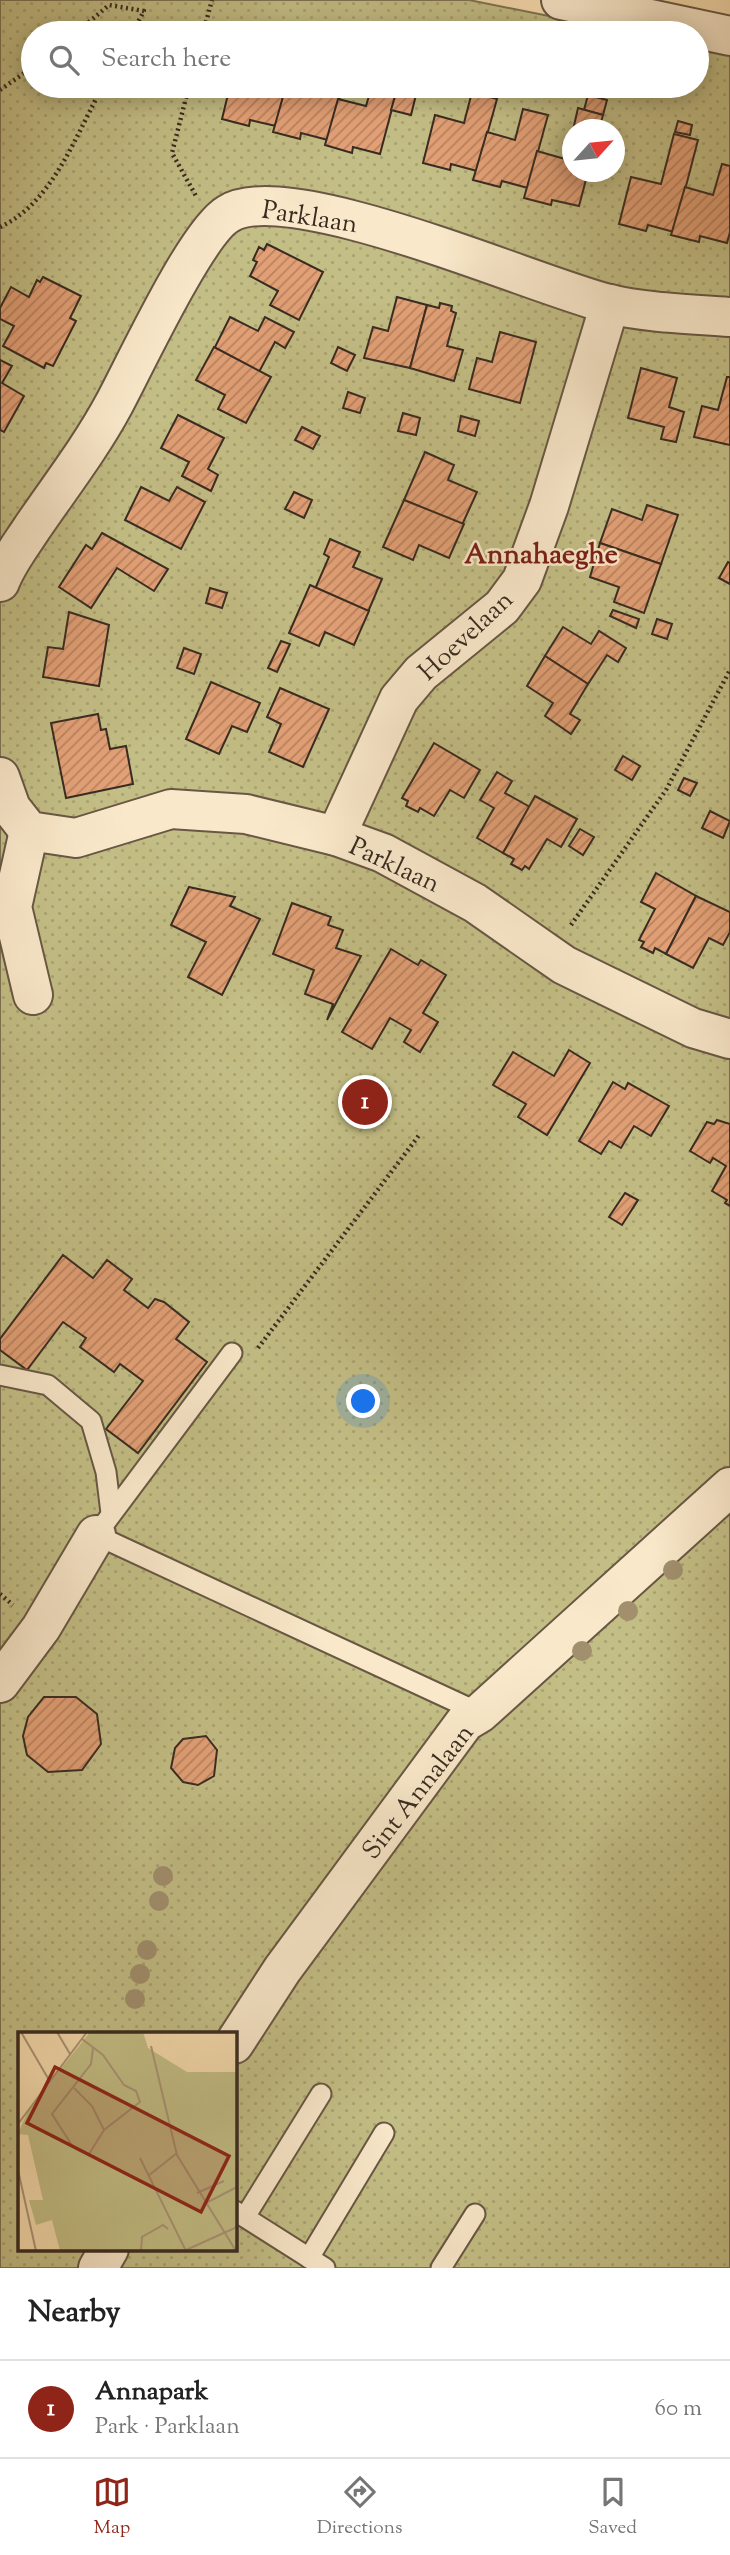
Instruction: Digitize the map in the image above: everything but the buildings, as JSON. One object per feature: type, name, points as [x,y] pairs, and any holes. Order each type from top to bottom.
[{"type":"street","points":[[561,0],[660,21]]},
{"type":"street","points":[[709,32],[730,36]]},
{"type":"street","name":"Parklaan","points":[[0,582],[16,553],[110,413],[190,264],[214,227],[227,214],[244,207],[277,205],[401,233],[610,304],[730,317]]},
{"type":"street","name":"Hoevelaan","points":[[336,836],[399,699],[421,673],[502,607],[522,580],[549,506],[610,304]]},
{"type":"street","points":[[0,777],[11,808],[29,831],[12,907],[33,995]]},
{"type":"street","name":"Parklaan","points":[[29,831],[76,838],[171,809],[246,814],[336,836],[383,853],[475,903],[565,965],[693,1028],[730,1039]]},
{"type":"street","name":"Sint Annalaan","points":[[236,2041],[282,1970],[464,1722],[480,1713],[730,1487]]},
{"type":"street","points":[[0,1683],[41,1628],[104,1524]]},
{"type":"lane","points":[[104,1524],[232,1353]]},
{"type":"lane","points":[[0,1375],[48,1385],[91,1421],[106,1472],[104,1524]]},
{"type":"lane","points":[[104,1524],[480,1713]]},
{"type":"lane","points":[[321,2094],[240,2214],[317,2263],[384,2133]]},
{"type":"lane","points":[[441,2268],[475,2214]]},
{"type":"path","points":[[206,21],[212,0]]},
{"type":"path","points":[[90,21],[109,5],[144,11],[139,21]]},
{"type":"path","points":[[0,90],[21,75]]},
{"type":"path","points":[[0,228],[19,219],[37,202],[96,98]]},
{"type":"path","points":[[187,98],[172,153],[214,227]]},
{"type":"path","points":[[550,954],[666,790],[730,670]]},
{"type":"path","points":[[232,1353],[246,1364],[420,1134]]},
{"type":"shaded area","points":[[0,0],[469,0],[573,21],[21,21],[21,98],[709,98],[709,51],[730,55],[730,2268],[0,2268]]},
{"type":"place","name":"Annapark","points":[[365,1102]]},
{"type":"district","name":"Annahaeghe","points":[[541,553]]}]
